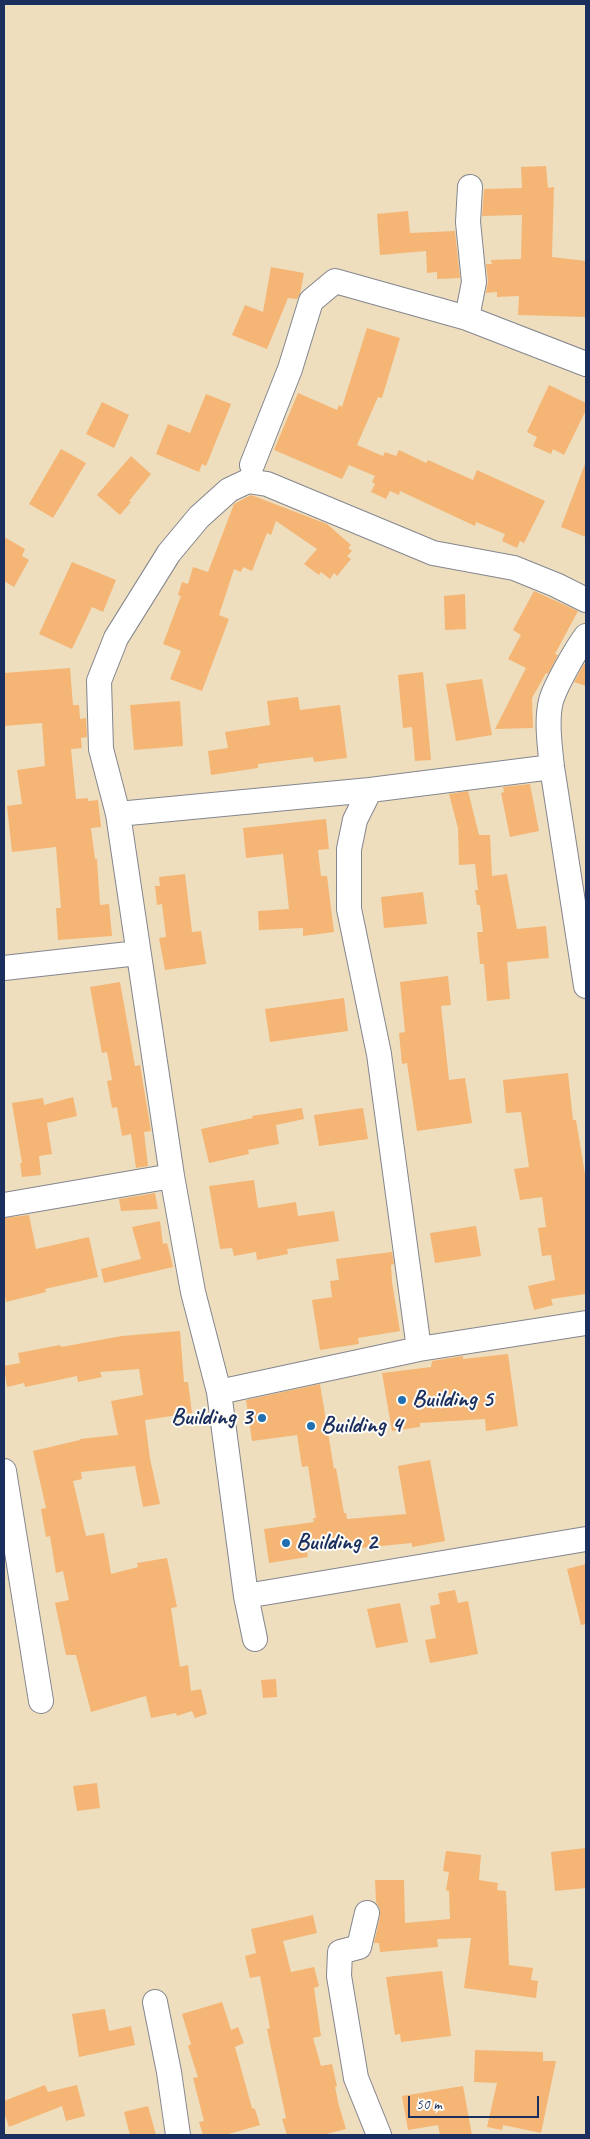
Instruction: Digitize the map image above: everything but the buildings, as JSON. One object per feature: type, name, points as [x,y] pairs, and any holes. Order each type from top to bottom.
[{"type":"street","points":[[467,318],[474,282],[468,222],[470,187]]},
{"type":"street","points":[[252,465],[290,369],[311,302],[336,281],[467,318],[586,364]]},
{"type":"street","points":[[254,1639],[246,1596],[219,1392],[193,1292],[172,1176],[118,814],[101,749],[100,681],[116,638],[169,553],[199,517],[229,490],[248,482],[267,484],[433,553],[514,568],[556,585],[586,600]]},
{"type":"street","points":[[586,636],[579,645],[551,701],[549,737],[586,986]]},
{"type":"street","points":[[118,814],[370,790],[552,767]]},
{"type":"street","points":[[370,790],[355,820],[349,849],[349,908],[378,1054],[419,1349]]},
{"type":"street","points":[[4,968],[138,953]]},
{"type":"street","points":[[4,1205],[172,1176]]},
{"type":"street","points":[[219,1392],[419,1349],[586,1323]]},
{"type":"street","points":[[4,1471],[41,1701]]},
{"type":"street","points":[[246,1596],[586,1539]]},
{"type":"street","points":[[367,1913],[359,1947],[340,1952],[339,1976],[356,2078],[379,2135]]},
{"type":"street","points":[[155,2002],[169,2072],[178,2135]]},
{"type":"place","name":"Building 5","points":[[402,1400]]},
{"type":"place","name":"Building 3","points":[[262,1418]]},
{"type":"place","name":"Building 4","points":[[311,1426]]},
{"type":"place","name":"Building 2","points":[[286,1543]]}]
